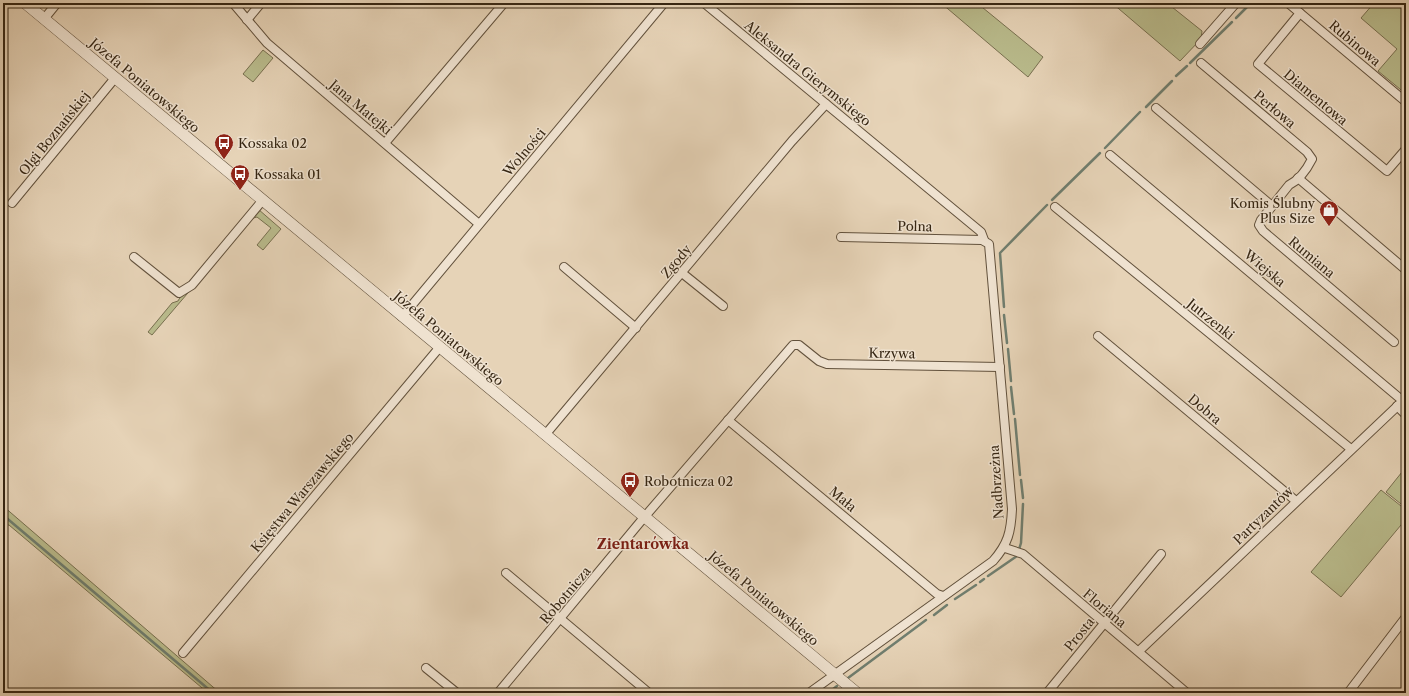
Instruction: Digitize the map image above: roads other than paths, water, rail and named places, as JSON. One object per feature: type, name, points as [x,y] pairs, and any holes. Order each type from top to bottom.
[{"type":"street","name":"Józefa Poniatowskiego","points":[[25,3],[439,348],[857,693]]},
{"type":"street","points":[[44,19],[57,3]]},
{"type":"street","name":"Jana Matejki","points":[[233,3],[267,43],[479,224]]},
{"type":"street","points":[[247,20],[261,3]]},
{"type":"street","points":[[385,143],[504,3]]},
{"type":"street","name":"Wolności","points":[[402,317],[664,3]]},
{"type":"street","name":"Aleksandra Gierymskiego","points":[[704,3],[981,232],[986,241]]},
{"type":"street","name":"Rubinowa","points":[[1288,3],[1406,102]]},
{"type":"street","points":[[1200,44],[1234,4]]},
{"type":"street","name":"Diamentowa","points":[[1300,13],[1258,64],[1387,171],[1406,149]]},
{"type":"street","name":"Perłowa","points":[[1201,63],[1307,152],[1312,159],[1298,178]]},
{"type":"street","name":"Olgi Boznańskiej","points":[[12,203],[115,78]]},
{"type":"street","name":"Zgody","points":[[545,435],[792,141],[826,104]]},
{"type":"street","points":[[1156,108],[1272,206],[1289,185],[1298,178],[1406,270]]},
{"type":"street","name":"Wiejska","points":[[1110,155],[1402,401],[1406,415]]},
{"type":"street","points":[[134,257],[179,293],[192,285],[262,200]]},
{"type":"street","name":"Rumiana","points":[[1272,206],[1259,225],[1263,231],[1394,342]]},
{"type":"street","name":"Jutrzenki","points":[[1055,207],[1351,450]]},
{"type":"street","name":"Polna","points":[[841,237],[986,241]]},
{"type":"street","name":"Nadbrzeżna","points":[[809,693],[993,561],[1005,548],[1011,528],[1012,509],[1000,366],[986,241]]},
{"type":"street","points":[[564,267],[636,328]]},
{"type":"street","points":[[682,273],[723,306]]},
{"type":"street","name":"Dobra","points":[[1098,336],[1296,500]]},
{"type":"street","name":"Krzywa","points":[[790,348],[799,345],[819,361],[827,364],[1000,366]]},
{"type":"street","name":"Księstwa Warszawskiego","points":[[183,653],[439,348]]},
{"type":"street","name":"Robotnicza","points":[[498,693],[644,518],[790,348]]},
{"type":"street","name":"Partyzantów","points":[[1139,652],[1296,500],[1402,401]]},
{"type":"street","name":"Mała","points":[[728,420],[937,594],[943,596]]},
{"type":"street","name":"Floriana","points":[[1005,548],[1023,554],[1187,693]]},
{"type":"street","name":"Prosta","points":[[1047,693],[1161,554]]},
{"type":"street","points":[[506,573],[649,693]]},
{"type":"street","points":[[1348,693],[1406,617]]},
{"type":"street","points":[[426,668],[457,693]]},
{"type":"waterway","points":[[1236,18],[1251,3]]},
{"type":"waterway","points":[[1190,63],[1232,22]]},
{"type":"waterway","points":[[1176,76],[1187,66]]},
{"type":"waterway","points":[[1146,107],[1172,81]]},
{"type":"waterway","points":[[1105,148],[1140,112]]},
{"type":"waterway","points":[[1052,200],[1100,153]]},
{"type":"waterway","points":[[1004,307],[1000,253],[1047,205]]},
{"type":"waterway","points":[[1004,315],[1007,343]]},
{"type":"waterway","points":[[1008,349],[1011,381]]},
{"type":"waterway","points":[[1011,387],[1014,414]]},
{"type":"waterway","points":[[1015,419],[1020,475]]},
{"type":"waterway","points":[[1021,480],[1023,498]]},
{"type":"waterway","points":[[988,576],[1017,556],[1021,543],[1023,504]]},
{"type":"waterway","points":[[3,515],[213,693]]},
{"type":"waterway","points":[[980,582],[984,579]]},
{"type":"waterway","points":[[955,599],[976,585]]},
{"type":"waterway","points":[[934,615],[947,605]]},
{"type":"waterway","points":[[848,678],[926,620]]},
{"type":"waterway","points":[[828,693],[837,686]]},
{"type":"place","name":"Kossaka 02","points":[[224,160]]},
{"type":"place","name":"Kossaka 01","points":[[240,191]]},
{"type":"place","name":"Komis Ślubny Plus Size","points":[[1329,227]]},
{"type":"place","name":"Robotnicza 02","points":[[630,498]]},
{"type":"district","name":"Zientarówka","points":[[643,544]]}]
